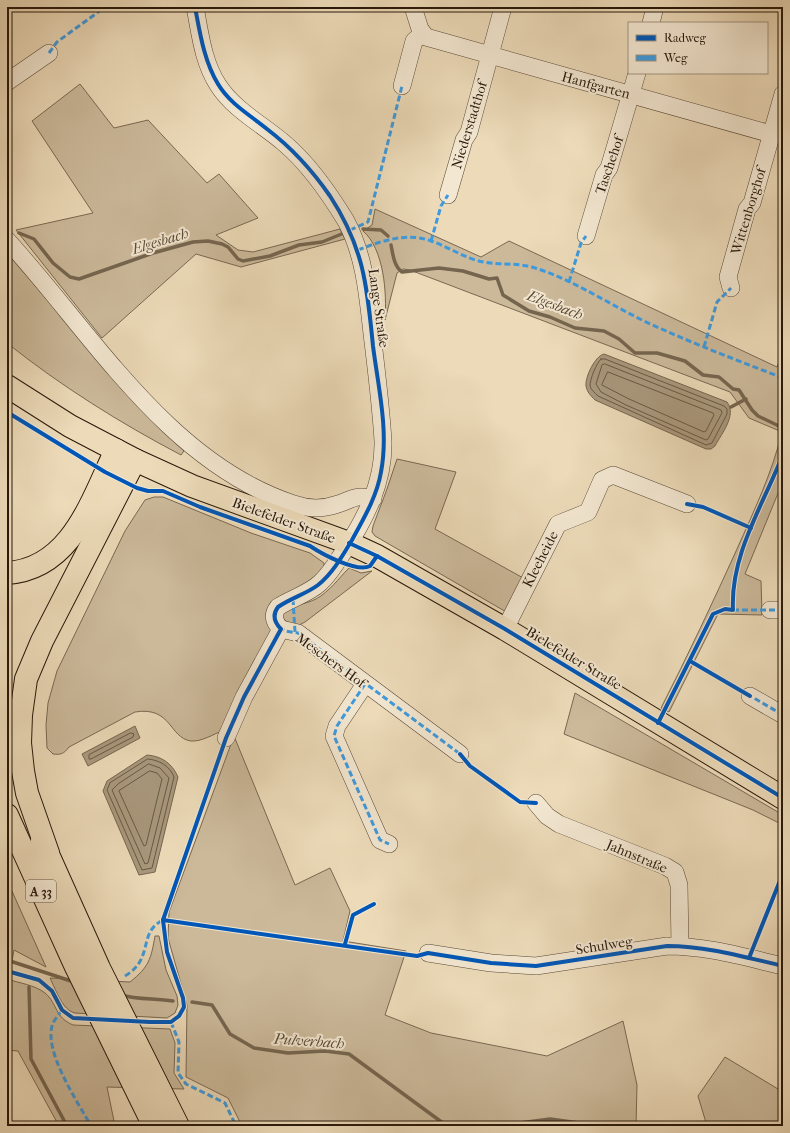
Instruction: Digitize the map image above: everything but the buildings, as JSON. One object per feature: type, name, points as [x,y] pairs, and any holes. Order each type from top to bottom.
[{"type":"main road","name":"Bielefelder Straße","points":[[7,386],[70,426],[135,460],[192,486],[350,543],[377,556],[505,629],[783,798]]},
{"type":"main road","points":[[7,573],[30,569],[44,563],[58,553],[70,539],[84,518],[116,450]]},
{"type":"main road","points":[[48,853],[27,793],[23,771],[20,743],[21,714],[26,679],[42,641],[135,460]]},
{"type":"main road","name":"A 33","points":[[7,761],[99,968],[161,1095],[178,1126]]},
{"type":"main road","name":"A 33","points":[[7,815],[76,967],[154,1126]]},
{"type":"street","name":"Lange Straße","points":[[196,7],[208,64],[218,85],[231,101],[285,143],[300,157],[329,195],[350,230],[358,250],[367,290],[383,441],[381,473],[373,499],[350,543]]},
{"type":"street","points":[[402,86],[414,41],[422,34],[413,7]]},
{"type":"street","name":"Niederstadthof","points":[[448,195],[464,140],[469,132],[503,7]]},
{"type":"street","points":[[651,22],[655,7]]},
{"type":"street","name":"Hanfgarten","points":[[422,34],[426,37],[490,56],[771,134]]},
{"type":"street","points":[[7,82],[49,53]]},
{"type":"street","name":"Taschehof","points":[[586,236],[604,175],[609,168],[637,74]]},
{"type":"street","name":"Wittenborghof","points":[[730,288],[728,276],[747,209],[752,203],[783,94]]},
{"type":"street","name":"Bielefelder Straße","points":[[7,240],[39,275],[139,396],[170,426],[217,466],[256,488],[295,504],[313,508],[339,504],[359,496],[373,499]]},
{"type":"street","name":"Kleeheide","points":[[505,629],[558,524],[588,512],[602,480],[613,475],[687,504]]},
{"type":"street","name":"Meschers Hof","points":[[350,543],[333,568],[319,584],[278,607],[274,612],[274,619],[281,629],[298,633],[460,754]]},
{"type":"street","points":[[226,738],[244,698],[281,629]]},
{"type":"street","points":[[366,684],[337,726],[334,736],[380,840],[389,844]]},
{"type":"street","points":[[750,696],[783,715]]},
{"type":"street","name":"Jahnstraße","points":[[536,803],[547,816],[559,824],[665,866],[675,872],[679,885],[680,946]]},
{"type":"street","name":"Schulweg","points":[[428,953],[491,963],[536,966],[667,946],[680,946],[717,950],[783,966]]},
{"type":"shaded area","points":[[80,84],[114,128],[148,120],[207,183],[219,174],[258,218],[216,235],[238,250],[253,252],[340,229],[345,239],[241,267],[196,254],[102,338],[16,230],[93,213],[32,121]]},
{"type":"shaded area","points":[[375,209],[481,257],[509,241],[777,367],[783,351],[783,481],[745,574],[761,581],[762,615],[718,614],[669,712],[661,708],[750,520],[768,477],[782,432],[749,418],[730,392],[410,270],[403,269],[397,273],[385,320],[383,272],[376,249],[363,231],[372,225]]},
{"type":"shaded area","points":[[7,253],[148,417],[184,451],[181,455],[91,403],[27,359],[7,343]]},
{"type":"shaded area","points":[[397,459],[456,472],[435,529],[525,579],[508,613],[375,536],[372,532]]},
{"type":"shaded area","points":[[154,497],[163,497],[251,533],[310,553],[324,563],[324,570],[293,594],[273,629],[224,730],[203,739],[191,741],[184,739],[169,723],[156,714],[147,711],[135,712],[69,747],[62,754],[53,754],[47,748],[46,725],[48,703],[57,671],[125,531],[145,500]]},
{"type":"shaded area","points":[[349,568],[361,573],[372,571],[305,622],[297,626],[281,619],[284,612],[321,596],[330,589]]},
{"type":"shaded area","points":[[575,693],[783,815],[783,825],[753,810],[564,734]]},
{"type":"shaded area","points":[[234,736],[295,885],[330,868],[350,911],[343,941],[406,951],[385,1015],[431,1033],[547,1056],[623,1021],[637,1085],[636,1126],[242,1126],[228,1098],[186,1077],[187,1005],[168,938],[169,912]]},
{"type":"shaded area","points":[[7,880],[46,967],[14,950],[11,966],[7,965]]},
{"type":"shaded area","points":[[155,936],[159,936],[166,970],[177,996],[178,1005],[175,1013],[167,1018],[75,1013],[66,1008],[57,994],[50,978],[130,982],[141,972],[148,962]]},
{"type":"shaded area","points":[[7,979],[41,990],[49,997],[62,1018],[73,1025],[170,1029],[175,1043],[174,1073],[184,1089],[107,1087],[115,1126],[59,1126],[18,1051],[7,1050]]},
{"type":"shaded area","points":[[725,1057],[783,1092],[783,1126],[707,1126],[698,1096]]},
{"type":"water","points":[[604,354],[727,402],[730,407],[729,418],[725,430],[715,446],[711,449],[706,449],[595,400],[587,390],[586,382],[594,363]]},
{"type":"water","points":[[135,726],[140,738],[88,766],[82,754]]},
{"type":"water","points":[[147,755],[166,761],[176,772],[178,777],[155,872],[139,875],[103,791],[107,781]]},
{"type":"waterway","name":"Elgesbach","points":[[363,229],[381,230],[388,236]]},
{"type":"waterway","name":"Elgesbach","points":[[19,233],[34,239],[53,263],[70,277],[79,279],[153,253],[193,242],[208,241],[222,244],[228,247],[238,259],[243,261],[270,256],[299,245],[322,242],[344,233]]},
{"type":"waterway","name":"Elgesbach","points":[[391,245],[393,256],[399,270],[402,272],[439,268],[463,271],[489,279],[497,278],[503,295],[529,311],[550,317],[575,328],[604,331],[619,339],[635,353],[657,353],[685,361],[703,375],[719,377],[733,389],[739,390],[752,410],[758,416],[783,428]]},
{"type":"waterway","points":[[731,407],[746,399]]},
{"type":"waterway","name":"Pulverbach","points":[[7,960],[74,982]]},
{"type":"waterway","points":[[29,987],[31,1059],[67,1126]]},
{"type":"waterway","name":"Pulverbach","points":[[121,995],[134,998],[173,1001]]},
{"type":"waterway","name":"Pulverbach","points":[[192,1002],[212,1005],[230,1034],[254,1048],[288,1053],[325,1051],[349,1054],[447,1126]]},
{"type":"waterway","name":"Pulverbach","points":[[496,1126],[550,1119],[601,1126]]},
{"type":"marked path","points":[[49,53],[57,42],[105,7]]},
{"type":"marked path","points":[[350,230],[368,222],[402,86]]},
{"type":"marked path","points":[[431,241],[441,206],[448,195]]},
{"type":"marked path","points":[[569,282],[581,243],[586,236]]},
{"type":"marked path","points":[[358,250],[385,241],[413,237],[431,241],[469,258],[482,262],[532,267],[561,278],[661,329],[783,378]]},
{"type":"marked path","points":[[704,347],[717,302],[731,288]]},
{"type":"marked path","points":[[293,599],[295,632]]},
{"type":"marked path","points":[[733,610],[783,610]]},
{"type":"marked path","points":[[279,627],[285,631],[298,633],[460,754]]},
{"type":"marked path","points":[[365,684],[337,726],[334,736],[380,840],[389,844]]},
{"type":"marked path","points":[[747,694],[783,715]]},
{"type":"marked path","points":[[125,976],[134,969],[140,961],[150,932],[155,925],[163,920],[164,917]]},
{"type":"marked path","points":[[62,1010],[53,1023],[51,1034],[52,1047],[63,1076],[91,1126]]},
{"type":"marked path","points":[[171,1022],[179,1042],[178,1073],[186,1084],[225,1103],[236,1126]]},
{"type":"cycle path","points":[[7,971],[39,980],[52,991],[62,1010],[73,1018],[171,1022],[179,1016],[184,1007],[183,998],[167,952],[163,920],[226,738],[244,697],[281,629],[274,616],[276,610],[283,604],[318,585],[333,569],[349,546],[365,515],[376,490],[381,472],[384,441],[382,409],[369,305],[357,250],[341,215],[330,196],[316,177],[285,144],[228,98],[218,84],[206,56],[195,7]]},
{"type":"cycle path","points":[[7,412],[105,472],[137,488],[148,491],[163,491],[200,507],[310,546],[331,558],[348,565],[357,567],[370,566],[377,556]]},
{"type":"cycle path","points":[[658,723],[713,614],[725,609],[733,610],[734,589],[742,549],[783,454]]},
{"type":"cycle path","points":[[687,504],[703,507],[751,528]]},
{"type":"cycle path","points":[[349,543],[377,556],[505,629],[783,798]]},
{"type":"cycle path","points":[[690,661],[750,696]]},
{"type":"cycle path","points":[[460,754],[470,766],[520,802],[536,803]]},
{"type":"cycle path","points":[[749,958],[783,873]]},
{"type":"cycle path","points":[[345,944],[353,915],[374,904]]},
{"type":"cycle path","points":[[163,920],[417,956],[428,953],[491,963],[536,966],[667,946],[682,946],[711,950],[783,966]]}]
